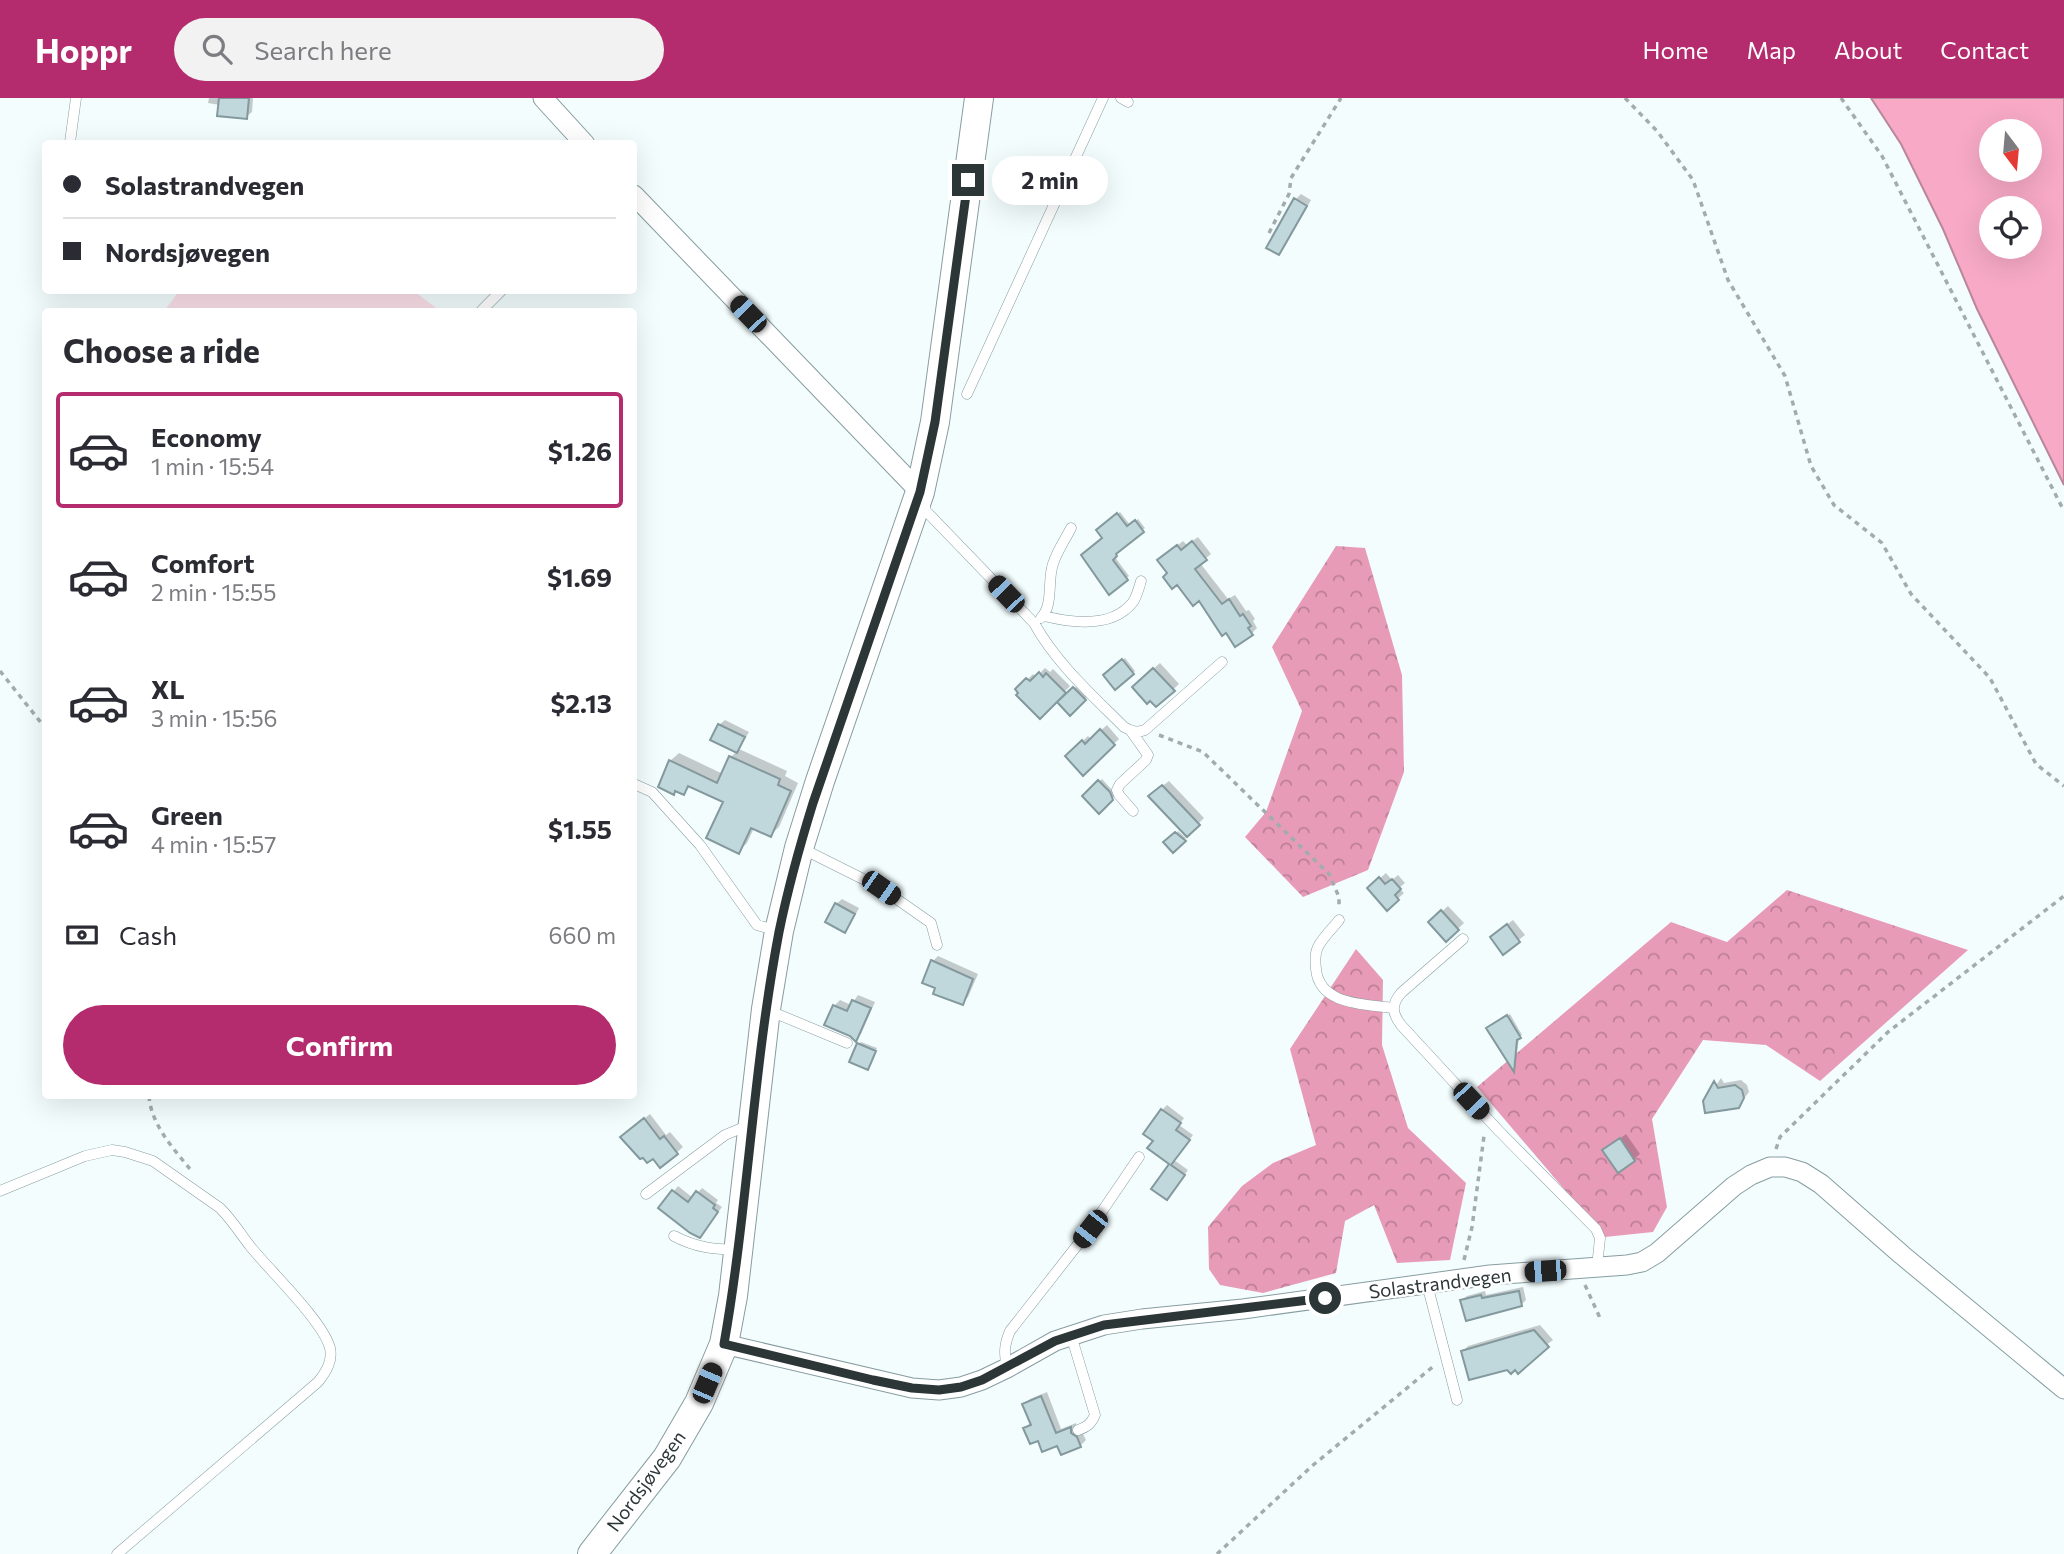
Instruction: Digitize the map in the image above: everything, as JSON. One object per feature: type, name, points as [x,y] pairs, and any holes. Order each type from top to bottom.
[{"type":"street","points":[[543,98],[581,140]]},
{"type":"street","name":"Nordsjøvegen","points":[[592,1554],[667,1458],[698,1403],[724,1344],[738,1250],[766,1009],[779,931],[799,848],[920,492],[935,422],[979,98]]},
{"type":"street","points":[[637,198],[920,492]]},
{"type":"street","points":[[1770,1167],[1785,1167],[1802,1172],[1821,1184],[2064,1389]]},
{"type":"street","name":"Solastrandvegen","points":[[724,1344],[912,1388],[939,1390],[961,1387],[1007,1368],[1055,1341],[1104,1325],[1490,1275],[1642,1262],[1657,1253],[1734,1186],[1770,1167]]},
{"type":"lane","points":[[69,140],[76,98]]},
{"type":"lane","points":[[967,394],[1103,98]]},
{"type":"lane","points":[[484,308],[498,294]]},
{"type":"lane","points":[[920,492],[926,511],[1034,623],[1045,642],[1083,685],[1131,731],[1145,730],[1222,662]]},
{"type":"lane","points":[[1034,623],[1044,615],[1053,563],[1071,528]]},
{"type":"lane","points":[[1044,615],[1080,622],[1115,616],[1135,599],[1141,581]]},
{"type":"lane","points":[[1131,731],[1148,755],[1146,761],[1120,784],[1117,790],[1133,811]]},
{"type":"lane","points":[[637,785],[652,792],[701,845],[757,925],[779,931]]},
{"type":"lane","points":[[799,848],[881,888],[931,923],[937,945]]},
{"type":"lane","points":[[1339,920],[1318,947],[1315,960],[1321,987],[1329,995],[1345,1000],[1393,1008]]},
{"type":"lane","points":[[1463,939],[1401,993],[1394,1001],[1394,1015],[1486,1117],[1596,1229],[1600,1238],[1597,1267]]},
{"type":"lane","points":[[766,1009],[847,1042]]},
{"type":"lane","points":[[646,1194],[725,1135],[753,1123]]},
{"type":"lane","points":[[0,1191],[100,1151],[125,1152],[153,1161],[229,1217],[249,1245],[317,1325],[330,1347],[329,1365],[318,1382],[117,1554]]},
{"type":"lane","points":[[1007,1368],[1004,1353],[1010,1331],[1090,1229],[1139,1157]]},
{"type":"lane","points":[[674,1236],[691,1245],[738,1250]]},
{"type":"lane","points":[[1427,1284],[1457,1400]]},
{"type":"lane","points":[[1071,1335],[1095,1415],[1093,1422],[1078,1430]]},
{"type":"path","points":[[1269,233],[1289,194],[1291,178],[1341,98]]},
{"type":"path","points":[[1625,98],[1657,131],[1693,180],[1728,280],[1785,376],[1811,466],[1834,505],[1882,543],[1911,594],[1990,678],[2036,764],[2064,786]]},
{"type":"path","points":[[1841,98],[1882,156],[2064,511]]},
{"type":"path","points":[[0,671],[42,724]]},
{"type":"path","points":[[1145,730],[1203,752],[1329,874],[1339,897],[1339,920]]},
{"type":"path","points":[[1770,1167],[1780,1137],[1888,1032],[2064,897]]},
{"type":"path","points":[[150,1099],[152,1113],[164,1136],[196,1177]]},
{"type":"path","points":[[1465,1254],[1472,1227],[1486,1117]]},
{"type":"path","points":[[1573,1269],[1587,1287],[1600,1318]]},
{"type":"path","points":[[1217,1554],[1312,1466],[1446,1357]]},
{"type":"green space","points":[[1336,546],[1365,548],[1402,675],[1404,772],[1368,870],[1303,897],[1245,837],[1266,812],[1302,711],[1272,647]]},
{"type":"green space","points":[[1787,890],[1968,950],[1820,1081],[1766,1045],[1703,1040],[1652,1119],[1667,1207],[1653,1232],[1605,1237],[1477,1087],[1671,922],[1727,942]]},
{"type":"green space","points":[[1356,949],[1383,980],[1382,1045],[1408,1128],[1466,1183],[1450,1260],[1397,1263],[1374,1205],[1345,1221],[1336,1273],[1263,1293],[1220,1285],[1209,1269],[1208,1227],[1242,1186],[1273,1163],[1316,1145],[1290,1049]]},
{"type":"shaded area","points":[[1871,98],[2064,98],[2064,485],[1977,309],[1943,229],[1901,144]]},
{"type":"shaded area","points":[[177,294],[418,294],[436,308],[166,308]]},
{"type":"building","points":[[219,98],[249,98],[247,119],[217,116]]},
{"type":"building","points":[[1294,198],[1307,206],[1279,255],[1266,248]]},
{"type":"building","points":[[1117,513],[1127,526],[1135,520],[1144,532],[1116,554],[1113,560],[1128,580],[1109,595],[1081,555],[1102,538],[1096,530]]},
{"type":"building","points":[[1192,541],[1207,560],[1195,569],[1222,604],[1229,599],[1240,616],[1243,614],[1251,626],[1248,628],[1253,635],[1235,647],[1226,633],[1222,636],[1199,601],[1193,606],[1177,585],[1172,589],[1163,577],[1167,573],[1157,560],[1177,545],[1181,550]]},
{"type":"building","points":[[1122,659],[1134,674],[1115,690],[1103,675]]},
{"type":"building","points":[[1153,668],[1175,691],[1156,707],[1150,701],[1147,704],[1132,687]]},
{"type":"building","points":[[1039,672],[1043,677],[1046,673],[1066,693],[1040,719],[1016,695],[1018,693],[1015,689],[1026,678],[1030,681]]},
{"type":"building","points":[[1073,687],[1086,700],[1070,716],[1057,702]]},
{"type":"building","points":[[718,724],[745,737],[737,753],[710,740]]},
{"type":"building","points":[[1100,729],[1115,745],[1083,776],[1065,756],[1082,740],[1085,744]]},
{"type":"building","points":[[729,756],[780,779],[778,785],[791,791],[771,837],[751,828],[739,854],[706,838],[723,802],[688,786],[684,795],[675,791],[674,795],[658,787],[669,760],[717,783]]},
{"type":"building","points":[[1098,780],[1110,792],[1113,800],[1099,814],[1082,796]]},
{"type":"building","points":[[1162,785],[1200,825],[1187,837],[1148,796]]},
{"type":"building","points":[[1175,832],[1186,841],[1173,853],[1163,842]]},
{"type":"building","points":[[1379,877],[1385,884],[1392,879],[1401,889],[1395,895],[1399,900],[1387,911],[1367,888]]},
{"type":"building","points":[[835,903],[855,914],[845,933],[825,922]]},
{"type":"building","points":[[1441,910],[1459,930],[1446,942],[1428,922]]},
{"type":"building","points":[[1507,924],[1520,942],[1503,955],[1490,937]]},
{"type":"building","points":[[931,960],[973,979],[963,1005],[933,994],[935,988],[922,983]]},
{"type":"building","points":[[852,1000],[871,1008],[856,1042],[850,1036],[824,1025],[833,1005],[847,1011]]},
{"type":"building","points":[[1507,1015],[1521,1038],[1517,1040],[1514,1072],[1486,1028]]},
{"type":"building","points":[[857,1043],[876,1051],[868,1070],[849,1062]]},
{"type":"building","points":[[1714,1081],[1718,1088],[1735,1085],[1742,1090],[1744,1098],[1739,1108],[1705,1113],[1703,1101]]},
{"type":"building","points":[[1161,1109],[1181,1123],[1176,1130],[1190,1140],[1171,1165],[1185,1175],[1167,1200],[1151,1189],[1169,1164],[1147,1148],[1153,1141],[1143,1134]]},
{"type":"building","points":[[644,1118],[660,1139],[664,1136],[678,1154],[660,1168],[653,1159],[647,1163],[643,1158],[640,1159],[620,1137]]},
{"type":"building","points":[[1620,1138],[1635,1161],[1618,1173],[1602,1150]]},
{"type":"building","points":[[672,1190],[688,1202],[696,1191],[715,1205],[713,1208],[718,1212],[700,1238],[658,1208]]},
{"type":"building","points":[[1519,1291],[1522,1306],[1466,1321],[1460,1300]]},
{"type":"building","points":[[1534,1330],[1549,1347],[1518,1374],[1515,1370],[1511,1374],[1507,1370],[1469,1380],[1461,1351]]},
{"type":"building","points":[[1041,1396],[1056,1433],[1071,1427],[1071,1433],[1077,1437],[1081,1447],[1061,1455],[1057,1446],[1042,1452],[1038,1441],[1030,1444],[1023,1428],[1031,1425],[1022,1404]]},
{"type":"route","points":[[968,180],[935,422],[920,492],[813,803],[779,931],[766,1009],[733,1296],[724,1344],[873,1380],[939,1390],[982,1380],[1055,1341],[1104,1325],[1325,1298]]}]
